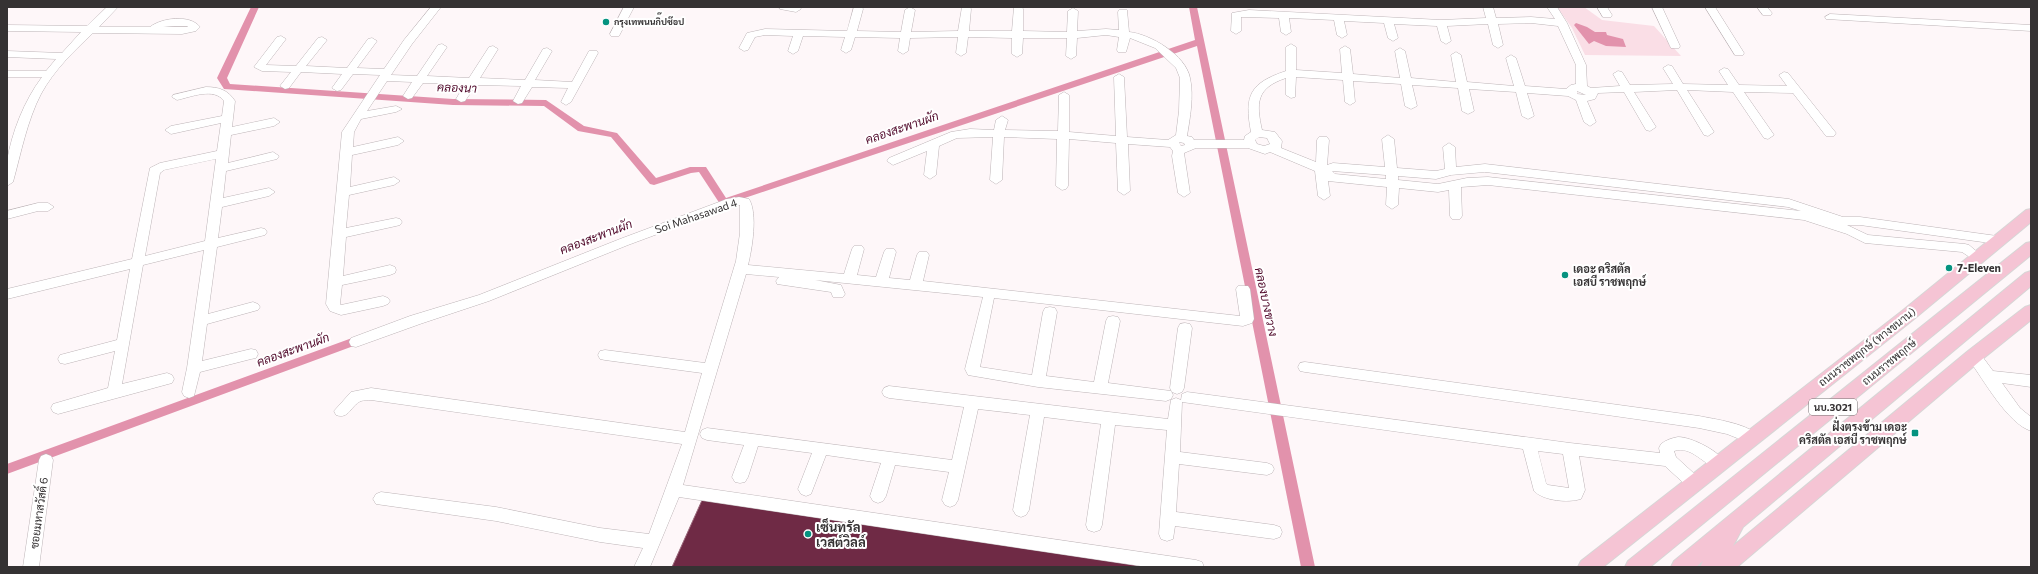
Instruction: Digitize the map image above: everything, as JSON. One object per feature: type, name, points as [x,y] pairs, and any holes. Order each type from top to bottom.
[{"type":"main road","name":"ถนนราชพฤกษ์ (ทางขนาน)","points":[[1589,566],[1908,315],[1997,240],[2031,214]]},
{"type":"main road","name":"ถนนราชพฤกษ์","points":[[1636,567],[2031,247]]},
{"type":"main road","name":"นบ.3021","points":[[1681,567],[2031,277]]},
{"type":"main road","points":[[1703,567],[1717,563],[2031,311]]},
{"type":"main road","points":[[1717,563],[1741,517]]},
{"type":"street","points":[[7,182],[29,109],[49,74],[113,7]]},
{"type":"street","points":[[383,301],[348,309],[336,308],[333,304],[350,127],[385,75],[436,7]]},
{"type":"street","points":[[615,34],[629,7]]},
{"type":"street","points":[[784,7],[796,9]]},
{"type":"street","points":[[1488,7],[1498,45]]},
{"type":"street","points":[[1552,7],[1562,23],[1582,65],[1590,122]]},
{"type":"street","points":[[1657,7],[1675,46]]},
{"type":"street","points":[[1710,7],[1739,53]]},
{"type":"street","points":[[846,50],[858,8]]},
{"type":"street","points":[[960,53],[966,9]]},
{"type":"street","points":[[1017,54],[1018,9]]},
{"type":"street","points":[[903,51],[910,10]]},
{"type":"street","points":[[1071,56],[1073,11]]},
{"type":"street","points":[[1122,50],[1124,34],[1123,12]]},
{"type":"street","points":[[1236,30],[1234,18],[1236,15],[1240,14],[1441,23],[1530,20],[1562,23]]},
{"type":"street","points":[[1284,15],[1286,32]]},
{"type":"street","points":[[8,28],[21,17]]},
{"type":"street","points":[[1830,17],[2031,28]]},
{"type":"street","points":[[1338,18],[1342,35]]},
{"type":"street","points":[[1388,21],[1393,38]]},
{"type":"street","points":[[1441,23],[1446,41]]},
{"type":"street","points":[[8,28],[152,30]]},
{"type":"street","points":[[744,48],[748,38],[757,33],[1072,36],[1106,32],[1124,34],[1147,40],[1159,46],[1173,58],[1181,68],[1184,78],[1185,111],[1178,144],[1178,156],[1184,193]]},
{"type":"street","points":[[793,51],[799,33]]},
{"type":"street","points":[[281,39],[259,67],[350,72],[420,79],[576,85]]},
{"type":"street","points":[[285,86],[322,40]]},
{"type":"street","points":[[337,88],[372,41]]},
{"type":"street","points":[[408,96],[442,47]]},
{"type":"street","points":[[1291,47],[1292,95]]},
{"type":"street","points":[[461,98],[493,49]]},
{"type":"street","points":[[1345,49],[1349,78],[1350,102]]},
{"type":"street","points":[[518,101],[547,51]]},
{"type":"street","points":[[1400,51],[1411,106]]},
{"type":"street","points":[[566,102],[593,53]]},
{"type":"street","points":[[7,54],[65,56]]},
{"type":"street","points":[[1456,55],[1464,86],[1468,111]]},
{"type":"street","points":[[1511,58],[1528,116]]},
{"type":"street","points":[[1668,68],[1708,132]]},
{"type":"street","points":[[1724,71],[1768,135]]},
{"type":"street","points":[[1257,133],[1252,102],[1258,88],[1272,78],[1291,73],[1521,90],[1570,92],[1575,97],[1596,90],[1680,87],[1796,90]]},
{"type":"street","points":[[7,74],[49,74]]},
{"type":"street","points":[[1618,74],[1650,127]]},
{"type":"street","points":[[1784,75],[1830,133]]},
{"type":"street","points":[[1119,77],[1120,139],[1124,191]]},
{"type":"street","points":[[177,97],[208,90],[223,93],[228,96],[230,101],[212,244],[194,368],[189,392]]},
{"type":"street","points":[[1062,186],[1064,95]]},
{"type":"street","points":[[357,116],[396,109]]},
{"type":"street","points":[[170,130],[228,118]]},
{"type":"street","points":[[996,180],[997,142],[1000,135],[1002,120]]},
{"type":"street","points":[[226,132],[274,122]]},
{"type":"street","points":[[1250,144],[1249,139],[1257,133],[1266,134],[1274,138],[1276,144],[1273,149]]},
{"type":"street","points":[[893,161],[955,135],[970,134],[1062,135],[1178,144],[1188,140],[1192,144],[1250,144],[1261,150],[1273,149],[1323,170],[1332,178],[1393,185],[1438,188],[1455,186],[1467,182],[1488,181],[1805,216],[1850,231],[1865,239],[1965,248],[1978,257]]},
{"type":"street","points":[[1388,139],[1393,185],[1392,205]]},
{"type":"street","points":[[1323,140],[1324,196]]},
{"type":"street","points":[[347,152],[398,142]]},
{"type":"street","points":[[930,175],[933,144]]},
{"type":"street","points":[[1449,147],[1451,171]]},
{"type":"street","points":[[114,392],[154,171],[160,167],[223,154]]},
{"type":"street","points":[[221,168],[273,156]]},
{"type":"street","points":[[1323,170],[1333,167],[1436,175],[1451,171],[1485,168],[1789,203],[1842,221],[1860,221],[1997,240]]},
{"type":"street","points":[[344,192],[394,181]]},
{"type":"street","points":[[1617,182],[1622,196]]},
{"type":"street","points":[[1455,186],[1456,216]]},
{"type":"street","points":[[216,204],[269,192]]},
{"type":"street","name":"Soi Mahasawad 4","points":[[356,342],[415,320],[484,298],[618,244],[739,201],[745,202],[747,208],[745,248],[740,272],[675,490],[642,567]]},
{"type":"street","points":[[7,215],[38,207],[48,207]]},
{"type":"street","points":[[340,234],[396,222]]},
{"type":"street","points":[[7,294],[262,232]]},
{"type":"street","points":[[848,279],[858,249]]},
{"type":"street","points":[[882,282],[890,252]]},
{"type":"street","points":[[915,285],[923,255]]},
{"type":"street","points":[[336,282],[390,270]]},
{"type":"street","points":[[740,272],[915,285],[1243,321],[1247,319],[1243,289]]},
{"type":"street","points":[[740,272],[836,288],[838,294]]},
{"type":"street","points":[[988,300],[972,369],[976,373],[1177,396],[1529,443],[1570,450],[1668,460],[1694,483]]},
{"type":"street","points":[[200,321],[253,307]]},
{"type":"street","points":[[1038,381],[1050,312]]},
{"type":"street","points":[[1100,388],[1113,321]]},
{"type":"street","points":[[1167,534],[1174,425],[1186,328]]},
{"type":"street","points":[[65,359],[124,343]]},
{"type":"street","points":[[194,368],[251,354]]},
{"type":"street","points":[[605,355],[710,369]]},
{"type":"street","points":[[1974,356],[2015,412],[2031,425]]},
{"type":"street","points":[[1305,367],[1699,422],[1729,428],[1752,438]]},
{"type":"street","points":[[1989,376],[2031,381]]},
{"type":"street","points":[[58,408],[167,379]]},
{"type":"street","points":[[889,392],[972,404],[1108,420],[1174,425]]},
{"type":"street","points":[[341,410],[356,396],[371,394],[691,439]]},
{"type":"street","points":[[950,500],[972,404]]},
{"type":"street","points":[[1021,510],[1038,411]]},
{"type":"street","points":[[1094,525],[1108,420]]},
{"type":"street","points":[[706,434],[958,467]]},
{"type":"street","points":[[740,476],[753,439]]},
{"type":"street","points":[[1529,443],[1539,486],[1544,490],[1572,496],[1576,494],[1577,490],[1570,450]]},
{"type":"street","points":[[1668,460],[1666,448],[1674,444],[1698,449],[1719,464]]},
{"type":"street","points":[[806,488],[821,448]]},
{"type":"street","points":[[1173,457],[1267,470]]},
{"type":"street","points":[[878,496],[890,458]]},
{"type":"street","name":"ซอยมหาสวัสดิ์ 6","points":[[31,567],[46,460]]},
{"type":"street","points":[[675,490],[1196,567]]},
{"type":"street","points":[[381,499],[496,514],[600,535],[654,542]]},
{"type":"street","points":[[1169,518],[1274,532]]},
{"type":"shaded area","points":[[1557,7],[1584,7],[1602,20],[1654,26],[1681,56],[1585,55],[1572,28]]},
{"type":"shaded area","points":[[1576,23],[1595,32],[1606,32],[1607,35],[1623,39],[1626,47],[1606,46],[1594,41],[1589,44],[1574,25]]},
{"type":"building","name":"เซ็นทรัล เวสต์วิลล์","points":[[703,498],[1171,567],[672,567]]},
{"type":"waterway","name":"คลองนา","points":[[255,7],[222,78],[227,87],[453,102],[546,103],[581,129],[614,135],[654,182],[690,170],[702,169],[724,202],[1199,42]]},
{"type":"waterway","name":"คลองบางขวาง","points":[[1193,7],[1308,567]]},
{"type":"waterway","name":"คลองสะพานผัก","points":[[7,469],[363,338]]},
{"type":"place","name":"กรุงเทพนนกิ๊ปช๊อป","points":[[606,22]]},
{"type":"place","name":"7-Eleven","points":[[1949,268]]},
{"type":"place","name":"เดอะ คริสตัล เอสบี ราชพฤกษ์","points":[[1565,275]]},
{"type":"place","name":"ฝั่งตรงข้าม เดอะ คริสตัล เอสบี ราชพฤกษ์","points":[[1915,433]]},
{"type":"place","name":"เซ็นทรัล เวสต์วิลล์","points":[[808,534]]}]
